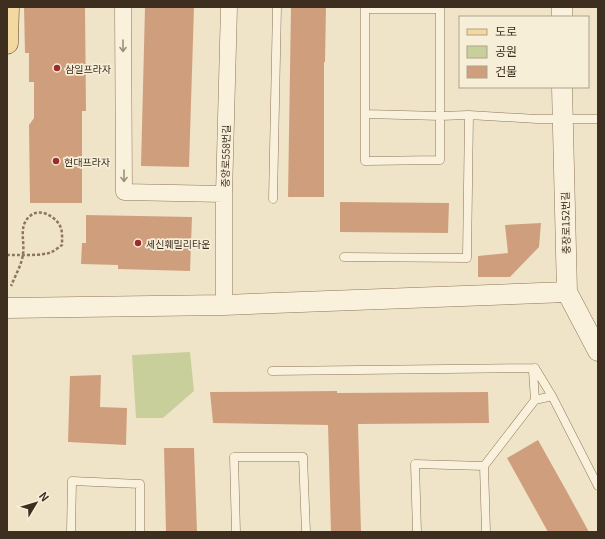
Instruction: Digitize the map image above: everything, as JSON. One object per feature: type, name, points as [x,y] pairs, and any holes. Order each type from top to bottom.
[{"type":"main road","points":[[7,43],[8,7]]},
{"type":"street","points":[[123,7],[124,192],[224,194]]},
{"type":"street","name":"중앙로558번길","points":[[224,305],[224,194],[229,7]]},
{"type":"street","name":"충장로152번길","points":[[562,88],[567,292],[598,351]]},
{"type":"street","points":[[7,308],[224,305],[567,292]]},
{"type":"lane","points":[[273,199],[277,7]]},
{"type":"lane","points":[[365,8],[440,9],[440,160],[365,161],[366,114],[365,8]]},
{"type":"lane","points":[[366,114],[440,116],[470,115],[537,119],[598,119]]},
{"type":"lane","points":[[344,257],[467,258],[470,115]]},
{"type":"lane","points":[[272,371],[535,368]]},
{"type":"lane","points":[[535,368],[552,396],[598,486]]},
{"type":"lane","points":[[535,368],[533,371],[535,400]]},
{"type":"lane","points":[[486,532],[484,466],[535,400],[552,396]]},
{"type":"lane","points":[[236,532],[234,457],[304,457],[306,532]]},
{"type":"lane","points":[[417,532],[415,464],[484,466]]},
{"type":"lane","points":[[72,532],[72,481],[140,484],[140,532]]},
{"type":"path","points":[[7,255],[23,254],[50,253],[62,245],[60,224],[45,214],[36,212],[29,216],[22,227],[23,254],[11,286]]},
{"type":"green space","points":[[190,352],[194,391],[163,418],[136,418],[132,355]]},
{"type":"building","points":[[24,7],[85,7],[86,111],[82,111],[82,203],[30,203],[29,125],[34,118],[34,82],[29,82],[29,53],[25,53]]},
{"type":"building","points":[[145,7],[194,7],[189,167],[141,166]]},
{"type":"building","points":[[291,7],[326,7],[324,62],[324,197],[288,197]]},
{"type":"building","points":[[340,202],[449,203],[448,233],[340,232]]},
{"type":"building","name":"세신훼밀리타운","points":[[86,215],[192,217],[190,271],[118,269],[118,265],[81,264],[82,243],[86,243]]},
{"type":"building","points":[[541,223],[539,247],[510,277],[478,277],[478,256],[508,253],[505,225]]},
{"type":"building","points":[[101,375],[100,407],[127,408],[126,445],[68,442],[70,376]]},
{"type":"building","points":[[337,391],[337,393],[488,392],[489,423],[358,424],[361,532],[331,532],[328,425],[213,423],[210,392]]},
{"type":"building","points":[[538,440],[589,532],[548,532],[507,458]]},
{"type":"building","points":[[164,448],[194,448],[197,532],[166,532]]},
{"type":"place","name":"삼일프라자","points":[[57,68]]},
{"type":"place","name":"현대프라자","points":[[56,161]]},
{"type":"place","name":"세신훼밀리타운","points":[[138,243]]}]
